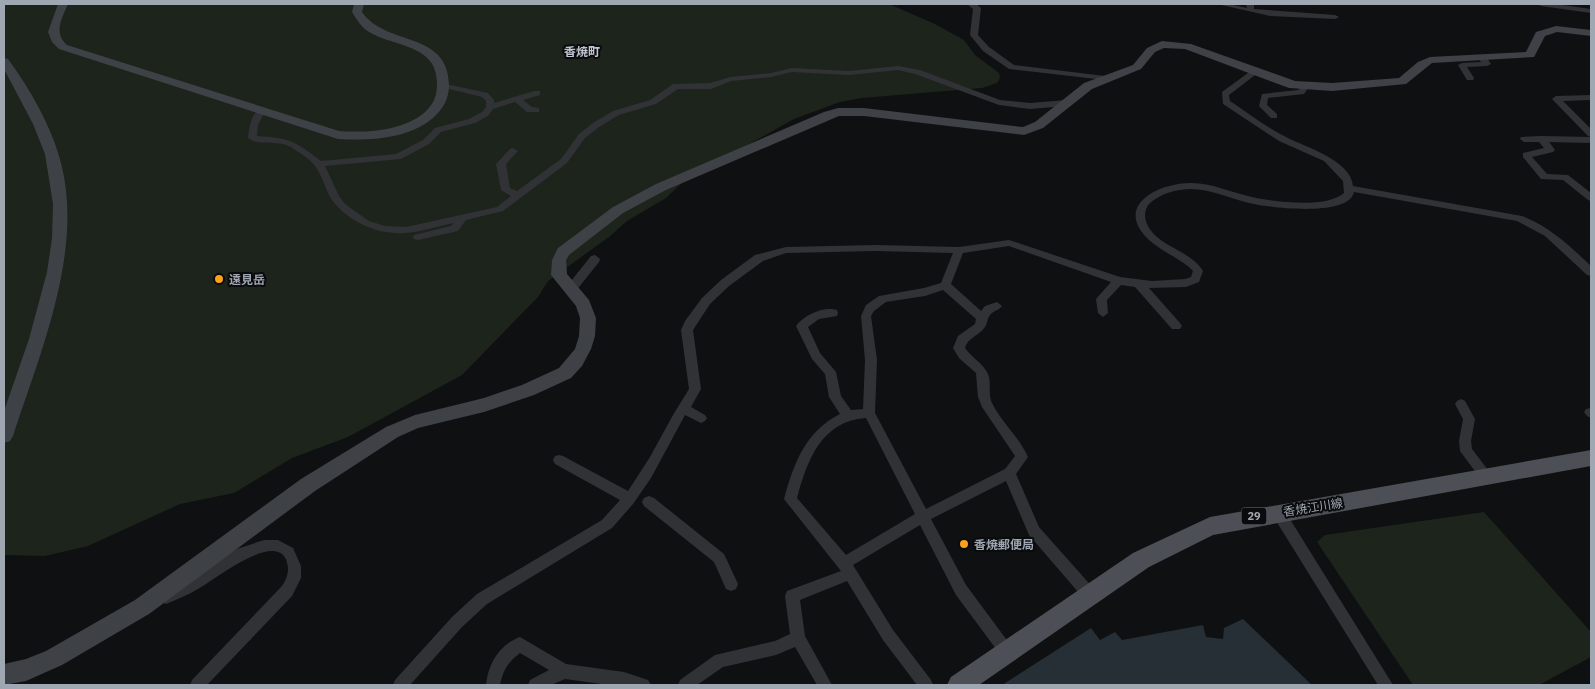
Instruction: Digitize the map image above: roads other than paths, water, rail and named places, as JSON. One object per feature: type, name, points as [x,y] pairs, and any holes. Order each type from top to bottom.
[{"type":"main road","name":"香焼江川線","points":[[959,685],[1141,560],[1187,535],[1210,526],[1278,512],[1488,478],[1591,458]]},
{"type":"street","points":[[63,4],[52,32],[54,38],[64,47],[338,135],[369,137],[396,131],[425,118],[443,101],[444,85],[435,57],[420,46],[368,27],[357,12],[359,4]]},
{"type":"street","points":[[971,4],[976,8],[974,36],[1001,61],[1024,70],[1105,78]]},
{"type":"street","points":[[1221,4],[1251,7],[1270,14],[1334,17]]},
{"type":"street","points":[[1545,4],[1591,11]]},
{"type":"street","points":[[4,675],[26,670],[54,658],[142,607],[301,491],[392,432],[415,422],[484,405],[528,390],[565,373],[576,362],[587,336],[588,318],[583,304],[559,275],[558,265],[560,256],[582,235],[618,210],[661,187],[832,114],[845,111],[864,112],[1024,131],[1039,126],[1088,86],[1130,70],[1143,62],[1151,50],[1158,45],[1187,46],[1279,82],[1305,87],[1393,83],[1410,77],[1419,65],[1430,60],[1530,55],[1540,34],[1550,30],[1591,33]]},
{"type":"street","points":[[1470,78],[1462,65],[1487,64],[1482,57]]},
{"type":"street","points":[[4,61],[46,136],[56,169],[58,245],[45,314],[4,436]]},
{"type":"street","points":[[261,111],[254,125],[252,138],[288,142],[312,156],[320,164],[335,198],[342,206],[366,223],[385,229],[406,230],[460,220],[500,209],[564,161],[575,143],[596,125],[616,113],[653,102],[676,86],[711,86],[730,79],[771,75],[786,70],[849,73],[898,68],[917,72],[999,102],[1030,106],[1066,103]]},
{"type":"street","points":[[400,685],[457,622],[482,599],[607,524],[629,498],[657,458],[695,389],[687,330],[688,324],[715,291],[759,258],[786,250],[899,248],[959,250],[1009,243],[1118,281],[1186,284],[1195,279],[1199,273],[1192,263],[1149,234],[1139,214],[1144,202],[1174,187],[1191,186],[1264,203],[1284,205],[1337,202],[1349,194],[1350,188],[1342,173],[1323,156],[1290,143],[1226,102],[1225,94],[1255,72]]},
{"type":"street","points":[[320,164],[398,156],[426,142],[443,128],[472,121],[485,114],[490,107],[490,100],[485,95],[444,85]]},
{"type":"street","points":[[1274,116],[1263,106],[1262,101],[1265,96],[1301,92],[1305,87]]},
{"type":"street","points":[[490,107],[536,94]]},
{"type":"street","points":[[1591,97],[1556,99],[1591,134]]},
{"type":"street","points":[[516,99],[530,110],[536,110]]},
{"type":"street","points":[[1524,139],[1591,140]]},
{"type":"street","points":[[1542,139],[1550,150],[1526,155],[1544,177],[1565,178],[1591,198]]},
{"type":"street","points":[[513,151],[501,164],[503,184],[506,190],[519,196]]},
{"type":"street","points":[[1350,188],[1518,218],[1539,226],[1591,271]]},
{"type":"street","points":[[418,237],[454,229],[460,220]]},
{"type":"street","points":[[959,250],[945,285],[925,292],[883,299],[870,308],[866,316],[871,360],[869,413],[961,590],[1007,652]]},
{"type":"street","points":[[571,289],[595,259]]},
{"type":"street","points":[[1103,313],[1101,299],[1118,281]]},
{"type":"street","points":[[1138,283],[1176,326]]},
{"type":"street","points":[[945,285],[982,318]]},
{"type":"street","points":[[825,685],[798,638],[792,596],[846,568],[924,516],[1009,473],[1022,457],[1018,446],[985,402],[985,386],[980,371],[966,360],[959,346],[964,337],[978,329],[982,318],[989,309],[998,306]]},
{"type":"street","points":[[833,313],[816,316],[802,326],[816,356],[830,372],[835,397],[847,414]]},
{"type":"street","points":[[1461,404],[1469,419],[1464,441],[1466,452],[1488,478]]},
{"type":"street","points":[[683,409],[702,418]]},
{"type":"street","points":[[869,413],[847,414],[808,446],[790,499],[846,568],[888,634],[926,685]]},
{"type":"street","points":[[559,460],[629,498]]},
{"type":"street","points":[[1009,473],[1034,531],[1090,595]]},
{"type":"street","points":[[649,502],[719,558],[731,584]]},
{"type":"street","points":[[1278,512],[1386,685]]},
{"type":"street","points":[[142,607],[190,586],[250,549],[267,545],[281,547],[290,552],[296,568],[296,576],[287,591],[197,685]]},
{"type":"street","points":[[686,685],[720,660],[776,648],[798,638]]},
{"type":"street","points":[[493,685],[494,672],[501,658],[520,644],[564,671],[624,680],[643,685]]},
{"type":"street","points":[[535,685],[564,671]]},
{"type":"place","name":"遠見岳","points":[[219,279]]},
{"type":"place","name":"香焼郵便局","points":[[964,544]]},
{"type":"district","name":"香焼町","points":[[582,51]]}]
